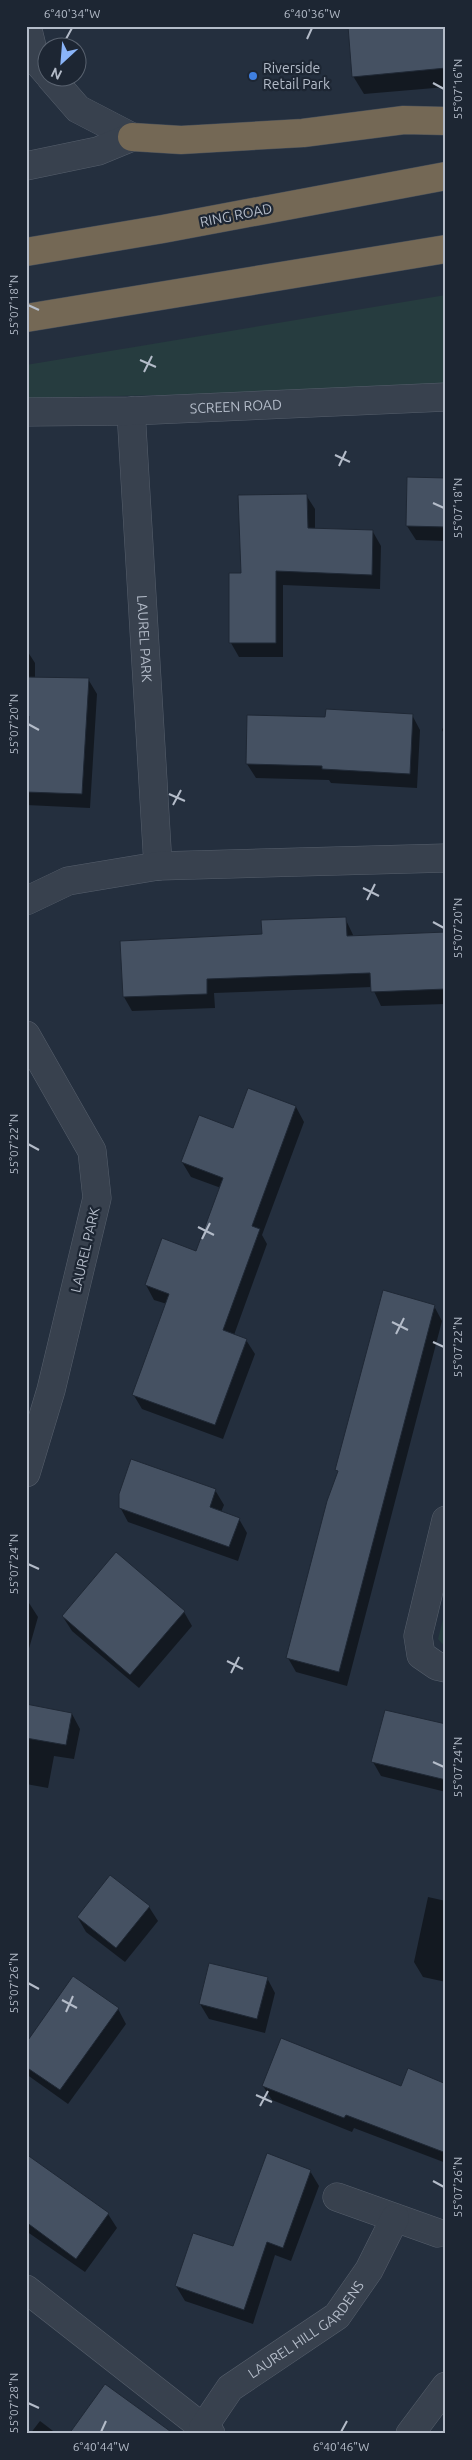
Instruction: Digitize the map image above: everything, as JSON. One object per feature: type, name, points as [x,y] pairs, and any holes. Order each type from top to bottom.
[{"type":"highway","points":[[132,137],[181,140],[302,133],[404,120],[446,122]]},
{"type":"highway","name":"RING ROAD","points":[[26,252],[163,229],[446,176]]},
{"type":"highway","points":[[26,318],[446,249]]},
{"type":"street","points":[[27,26],[35,59],[38,62]]},
{"type":"street","points":[[60,88],[78,109],[132,137]]},
{"type":"street","points":[[26,166],[98,152],[132,137]]},
{"type":"street","name":"SCREEN ROAD","points":[[26,412],[131,411],[446,397]]},
{"type":"street","name":"LAUREL PARK","points":[[131,411],[158,866]]},
{"type":"street","points":[[26,901],[68,881],[158,866],[446,858]]},
{"type":"street","name":"LAUREL PARK","points":[[26,1035],[92,1151],[97,1198],[52,1390],[26,1473]]},
{"type":"street","points":[[446,1520],[418,1636],[421,1655],[437,1666],[446,1668]]},
{"type":"street","points":[[337,2197],[438,2233]]},
{"type":"street","name":"LAUREL HILL GARDENS","points":[[26,2289],[207,2431],[230,2388],[337,2316],[369,2270],[395,2218]]},
{"type":"street","points":[[410,2434],[446,2386]]},
{"type":"green space","points":[[446,295],[446,389],[26,398],[26,365]]},
{"type":"green space","points":[[446,1607],[446,1648],[438,1639]]},
{"type":"building","points":[[348,26],[446,26],[446,68],[352,77]]},
{"type":"building","points":[[407,477],[446,478],[446,527],[406,526]]},
{"type":"building","points":[[307,494],[308,528],[373,530],[372,575],[276,571],[276,643],[229,643],[229,573],[241,573],[238,495]]},
{"type":"building","points":[[26,677],[89,678],[82,794],[26,792],[29,716],[26,716]]},
{"type":"building","points":[[326,709],[413,714],[410,774],[322,769],[322,766],[246,764],[247,715],[325,717]]},
{"type":"building","points":[[346,917],[347,936],[446,932],[446,989],[371,992],[370,973],[207,979],[207,994],[123,997],[120,941],[262,934],[261,920]]},
{"type":"building","points":[[248,1088],[296,1106],[252,1226],[260,1229],[223,1330],[247,1339],[215,1425],[132,1395],[169,1294],[145,1285],[162,1238],[196,1251],[223,1178],[181,1162],[199,1115],[233,1128]]},
{"type":"building","points":[[383,1290],[435,1305],[339,1672],[286,1658],[327,1501],[338,1471],[335,1470]]},
{"type":"building","points":[[131,1459],[216,1489],[210,1507],[240,1518],[229,1547],[119,1508],[119,1494]]},
{"type":"building","points":[[116,1552],[185,1611],[130,1675],[62,1616]]},
{"type":"building","points":[[26,1704],[72,1713],[66,1745],[26,1738]]},
{"type":"building","points":[[385,1710],[446,1724],[446,1780],[371,1762]]},
{"type":"building","points":[[110,1875],[150,1906],[116,1948],[77,1917]]},
{"type":"building","points":[[209,1963],[268,1977],[257,2019],[199,2004]]},
{"type":"building","points":[[73,1976],[119,2008],[60,2090],[26,2067],[26,2043]]},
{"type":"building","points":[[281,2038],[401,2086],[408,2068],[446,2084],[446,2153],[346,2115],[344,2118],[262,2086]]},
{"type":"building","points":[[267,2153],[311,2170],[283,2248],[267,2242],[244,2310],[175,2286],[193,2233],[233,2246]]},
{"type":"building","points":[[26,2154],[109,2213],[76,2259],[26,2222]]},
{"type":"building","points":[[105,2384],[174,2434],[69,2434]]},
{"type":"place","name":"Riverside Retail Park","points":[[253,76]]}]
